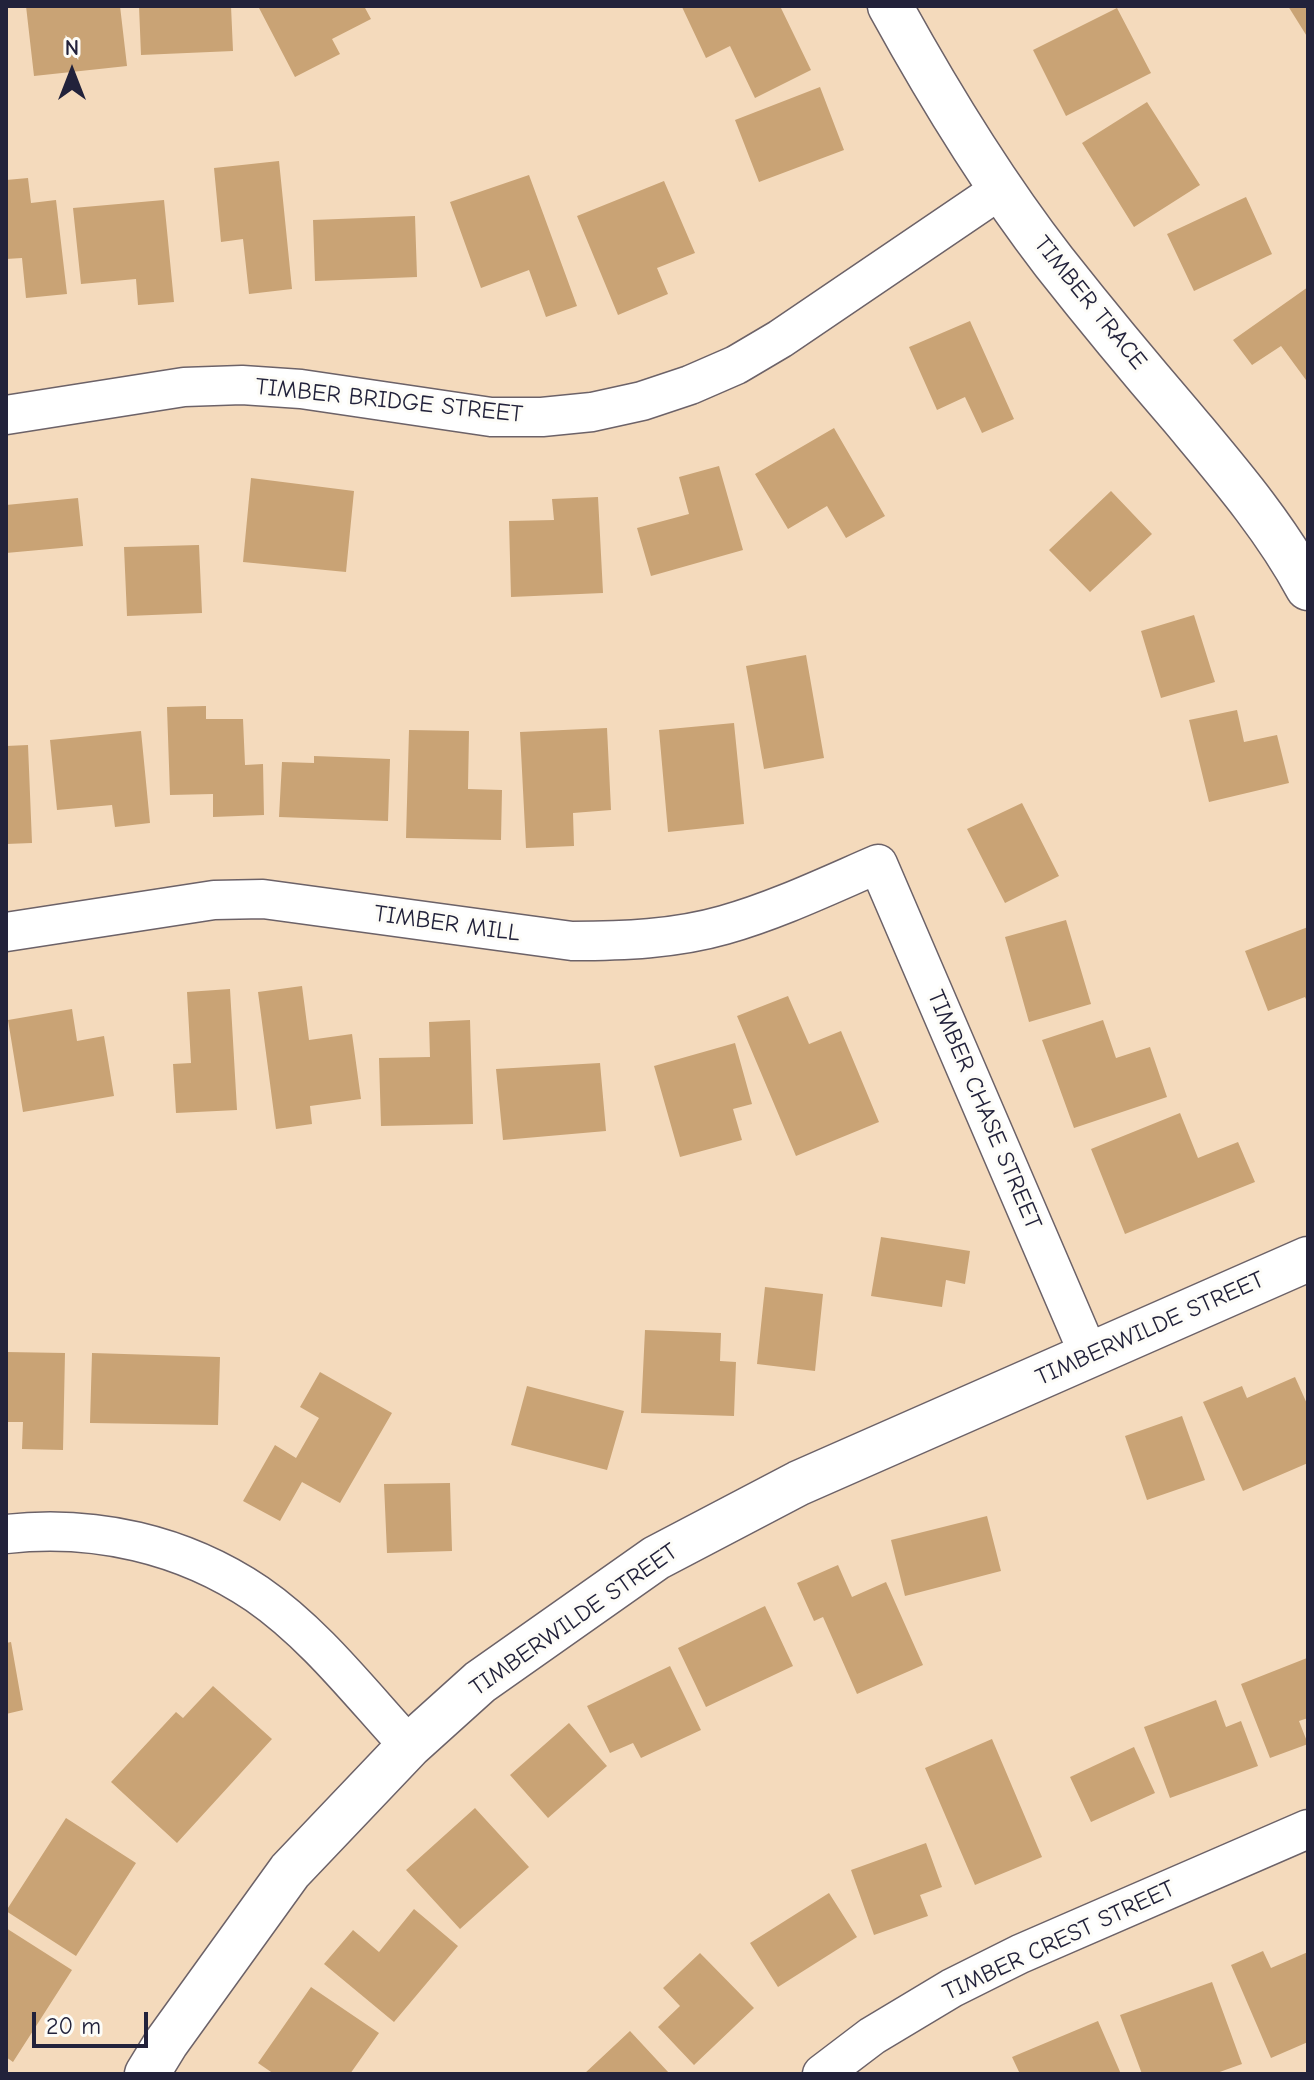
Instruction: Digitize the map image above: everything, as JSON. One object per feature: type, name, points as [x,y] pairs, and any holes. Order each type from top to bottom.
[{"type":"street","name":"TIMBER TRACE","points":[[890,6],[931,80],[1001,189],[1053,261],[1227,471],[1287,550],[1308,588]]},
{"type":"street","name":"TIMBER BRIDGE STREET","points":[[6,415],[184,387],[242,385],[301,389],[491,417],[580,413],[642,401],[690,385],[736,365],[769,346],[1001,189]]},
{"type":"street","name":"TIMBER MILL","points":[[6,932],[214,900],[263,899],[572,941],[623,941],[673,936],[721,926],[770,910],[878,864]]},
{"type":"street","name":"TIMBER CHASE STREET","points":[[878,864],[1089,1355]]},
{"type":"street","name":"TIMBERWILDE STREET","points":[[147,2074],[290,1871],[409,1746],[480,1682],[656,1558],[799,1483],[1308,1259]]},
{"type":"street","points":[[6,1534],[44,1530],[119,1536],[155,1545],[204,1565],[257,1594],[314,1643],[409,1746]]},
{"type":"street","name":"TIMBER CREST STREET","points":[[822,2074],[872,2036],[952,1988],[1020,1954],[1308,1829]]},
{"type":"building","points":[[26,6],[120,6],[127,66],[34,76]]},
{"type":"building","points":[[139,6],[231,6],[233,51],[141,55]]},
{"type":"building","points":[[364,6],[371,19],[332,39],[340,54],[295,77],[259,8]]},
{"type":"building","points":[[684,6],[780,6],[811,70],[755,98],[730,46],[706,58]]},
{"type":"building","points":[[1288,6],[1308,6],[1308,38]]},
{"type":"building","points":[[1117,8],[1151,73],[1066,116],[1033,50]]},
{"type":"building","points":[[820,87],[844,150],[759,182],[735,120]]},
{"type":"building","points":[[1147,102],[1200,185],[1134,227],[1082,143]]},
{"type":"building","points":[[279,161],[292,289],[249,294],[243,239],[221,242],[214,168]]},
{"type":"building","points":[[529,175],[577,306],[546,317],[529,270],[481,288],[450,202]]},
{"type":"building","points":[[28,178],[31,203],[56,200],[67,294],[26,298],[22,258],[6,259],[6,180]]},
{"type":"building","points":[[664,181],[695,253],[657,268],[668,294],[618,315],[577,216]]},
{"type":"building","points":[[1246,197],[1272,254],[1194,291],[1167,234]]},
{"type":"building","points":[[164,200],[174,302],[138,305],[136,279],[81,284],[73,208]]},
{"type":"building","points":[[415,216],[417,277],[315,281],[313,220]]},
{"type":"building","points":[[1308,287],[1308,379],[1281,346],[1252,365],[1233,340]]},
{"type":"building","points":[[970,321],[1014,419],[982,433],[965,397],[937,410],[909,347]]},
{"type":"building","points":[[834,428],[885,516],[846,538],[827,506],[788,529],[755,474]]},
{"type":"building","points":[[719,466],[743,550],[651,576],[637,528],[689,514],[679,477]]},
{"type":"building","points":[[251,478],[354,491],[346,572],[243,562]]},
{"type":"building","points":[[1111,491],[1152,534],[1090,592],[1049,550]]},
{"type":"building","points":[[598,497],[603,593],[511,597],[509,521],[554,520],[552,499]]},
{"type":"building","points":[[78,498],[83,546],[6,553],[6,505]]},
{"type":"building","points":[[199,545],[202,613],[127,616],[124,547]]},
{"type":"building","points":[[1194,615],[1215,682],[1161,698],[1141,631]]},
{"type":"building","points":[[806,655],[824,758],[764,769],[746,666]]},
{"type":"building","points":[[206,706],[206,719],[243,719],[245,765],[263,764],[264,815],[213,817],[213,794],[170,795],[167,707]]},
{"type":"building","points":[[1237,710],[1244,742],[1277,735],[1289,783],[1209,802],[1189,720]]},
{"type":"building","points":[[734,723],[744,824],[668,832],[659,730]]},
{"type":"building","points":[[607,728],[611,810],[573,813],[574,846],[526,848],[520,732]]},
{"type":"building","points":[[409,730],[469,731],[468,789],[502,790],[501,840],[406,838]]},
{"type":"building","points":[[141,731],[150,823],[115,827],[112,805],[57,810],[50,740]]},
{"type":"building","points":[[28,745],[32,843],[6,844],[6,746]]},
{"type":"building","points":[[314,756],[390,759],[388,821],[279,817],[282,762],[314,763]]},
{"type":"building","points":[[1022,803],[1059,876],[1005,903],[967,829]]},
{"type":"building","points":[[1066,920],[1091,1004],[1029,1022],[1005,937]]},
{"type":"building","points":[[1308,927],[1308,1004],[1305,997],[1268,1011],[1245,951]]},
{"type":"building","points":[[302,986],[309,1040],[352,1034],[361,1099],[310,1106],[312,1124],[276,1129],[258,992]]},
{"type":"building","points":[[230,989],[237,1110],[176,1113],[173,1064],[191,1063],[187,992]]},
{"type":"building","points":[[788,996],[809,1044],[841,1031],[879,1122],[796,1156],[737,1016]]},
{"type":"building","points":[[72,1009],[77,1041],[104,1036],[114,1096],[23,1112],[8,1020]]},
{"type":"building","points":[[470,1020],[473,1124],[381,1126],[379,1058],[430,1057],[429,1022]]},
{"type":"building","points":[[1103,1020],[1116,1058],[1150,1047],[1167,1097],[1074,1128],[1042,1040]]},
{"type":"building","points":[[735,1043],[752,1104],[733,1109],[742,1140],[680,1157],[654,1066]]},
{"type":"building","points":[[600,1063],[606,1131],[503,1140],[496,1069]]},
{"type":"building","points":[[1180,1113],[1198,1158],[1238,1142],[1255,1182],[1125,1234],[1091,1149]]},
{"type":"building","points":[[881,1237],[970,1251],[965,1284],[946,1280],[942,1307],[871,1296]]},
{"type":"building","points":[[765,1287],[823,1294],[815,1371],[757,1364]]},
{"type":"building","points":[[645,1330],[721,1333],[720,1361],[736,1362],[734,1416],[641,1413]]},
{"type":"building","points":[[6,1352],[65,1353],[63,1450],[22,1449],[23,1422],[6,1422]]},
{"type":"building","points":[[92,1353],[220,1357],[218,1425],[90,1423]]},
{"type":"building","points":[[320,1372],[392,1413],[340,1503],[302,1482],[280,1521],[243,1501],[275,1445],[296,1458],[319,1418],[300,1407]]},
{"type":"building","points":[[1295,1377],[1308,1406],[1308,1463],[1243,1491],[1203,1402],[1242,1386],[1247,1398]]},
{"type":"building","points":[[527,1386],[624,1411],[607,1470],[511,1445]]},
{"type":"building","points":[[1182,1416],[1205,1480],[1147,1500],[1125,1436]]},
{"type":"building","points":[[450,1483],[452,1551],[387,1553],[384,1484]]},
{"type":"building","points":[[987,1516],[1001,1571],[905,1596],[891,1540]]},
{"type":"building","points":[[838,1565],[852,1597],[886,1582],[923,1665],[857,1694],[823,1617],[814,1621],[797,1583]]},
{"type":"building","points":[[765,1606],[793,1666],[706,1707],[678,1648]]},
{"type":"building","points":[[11,1642],[23,1710],[6,1714],[6,1643]]},
{"type":"building","points":[[1307,1658],[1308,1718],[1299,1721],[1308,1744],[1270,1758],[1241,1684]]},
{"type":"building","points":[[670,1666],[701,1730],[641,1758],[633,1743],[610,1753],[587,1706]]},
{"type":"building","points":[[213,1686],[272,1739],[177,1843],[111,1782],[176,1712],[183,1718]]},
{"type":"building","points":[[1216,1700],[1226,1727],[1241,1721],[1258,1766],[1170,1798],[1144,1727]]},
{"type":"building","points":[[569,1723],[607,1766],[548,1818],[510,1775]]},
{"type":"building","points":[[992,1739],[1042,1857],[975,1885],[925,1768]]},
{"type":"building","points":[[1134,1747],[1155,1793],[1091,1822],[1070,1777]]},
{"type":"building","points":[[475,1808],[529,1867],[460,1929],[406,1870]]},
{"type":"building","points":[[66,1818],[136,1863],[76,1956],[6,1911]]},
{"type":"building","points":[[926,1843],[942,1887],[920,1895],[928,1916],[874,1935],[851,1870]]},
{"type":"building","points":[[829,1893],[857,1937],[778,1987],[750,1943]]},
{"type":"building","points":[[414,1909],[458,1946],[394,2022],[324,1964],[353,1930],[379,1952]]},
{"type":"building","points":[[6,1928],[72,1970],[13,2062],[6,2057]]},
{"type":"building","points":[[1263,1951],[1271,1968],[1308,1952],[1308,2042],[1271,2058],[1231,1965]]},
{"type":"building","points":[[700,1953],[754,2008],[694,2065],[658,2027],[680,2006],[663,1988]]},
{"type":"building","points":[[1212,1982],[1242,2064],[1214,2074],[1142,2074],[1120,2015]]},
{"type":"building","points":[[311,1987],[379,2033],[350,2074],[274,2074],[258,2063]]},
{"type":"building","points":[[1098,2021],[1121,2074],[1020,2074],[1012,2057]]},
{"type":"building","points":[[630,2031],[669,2073],[584,2074]]}]
